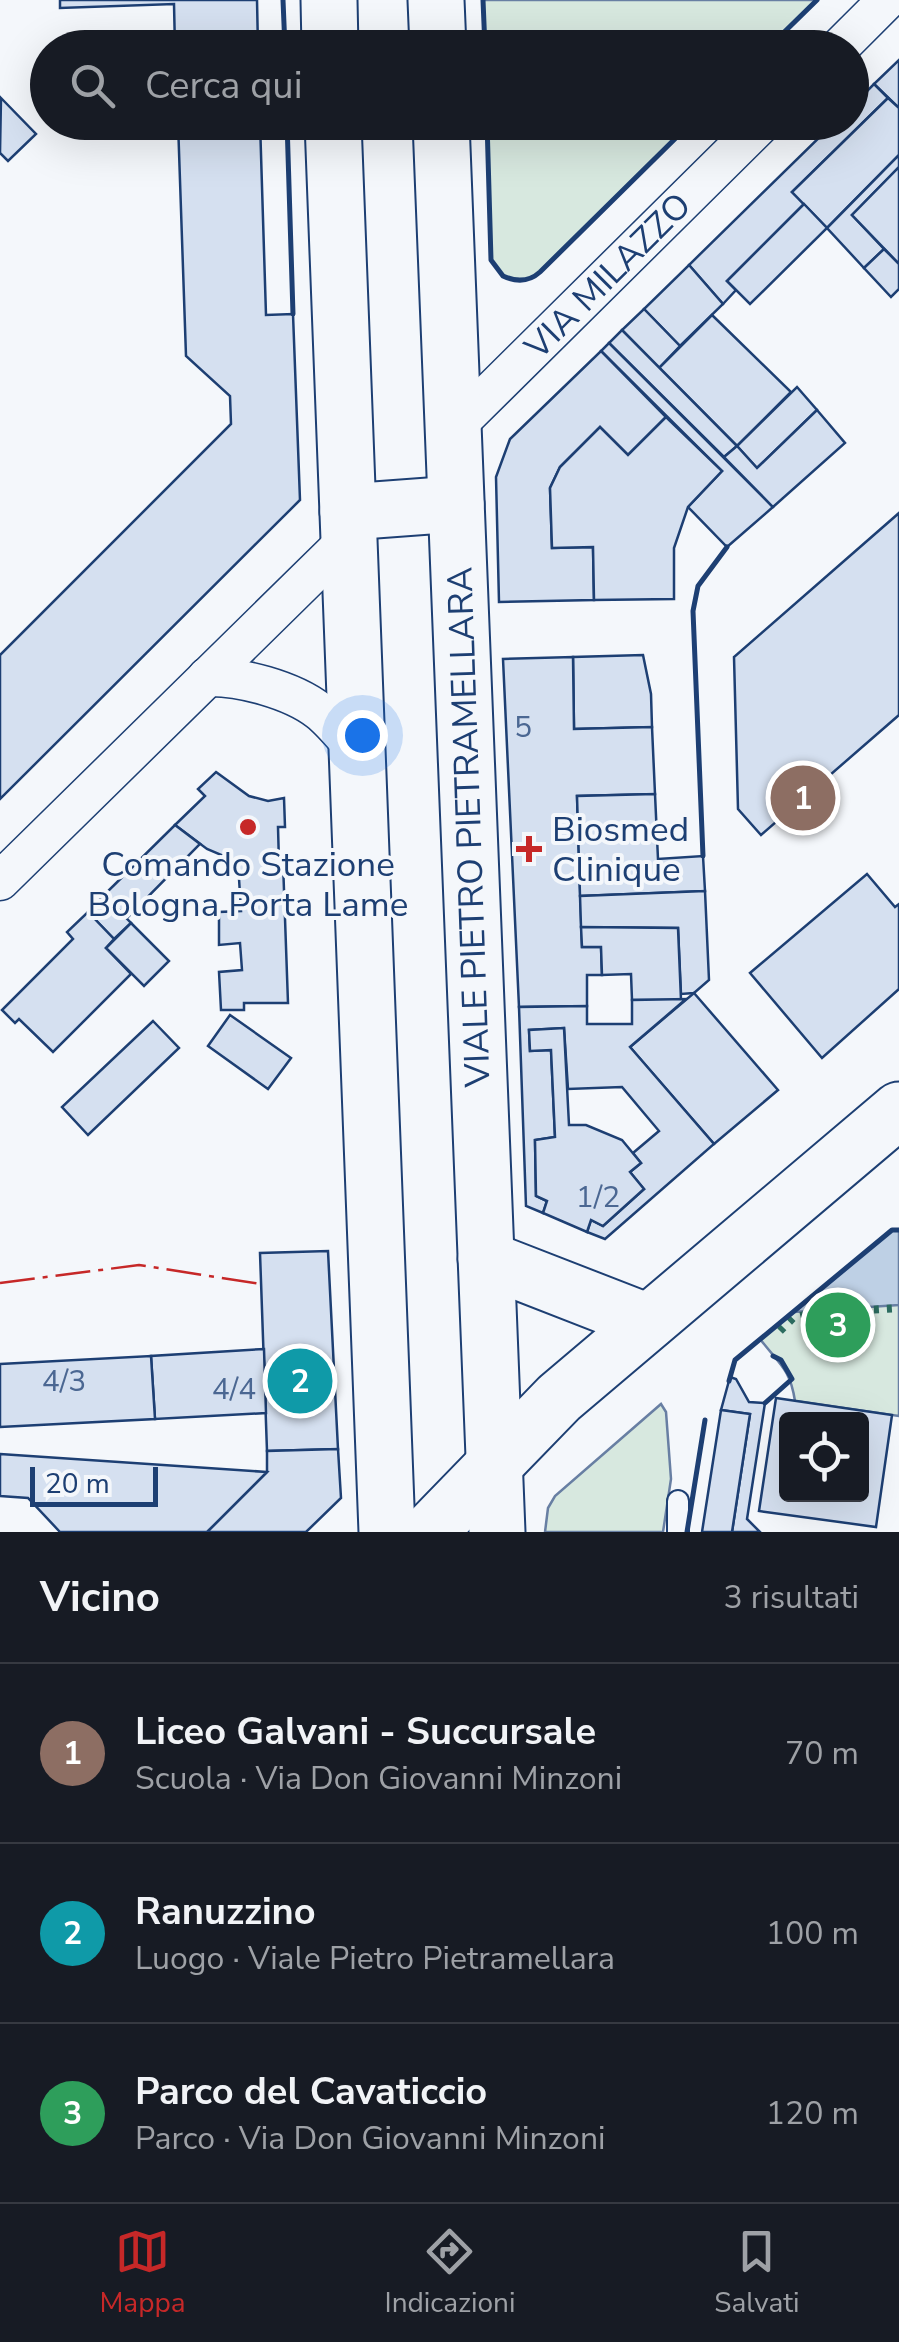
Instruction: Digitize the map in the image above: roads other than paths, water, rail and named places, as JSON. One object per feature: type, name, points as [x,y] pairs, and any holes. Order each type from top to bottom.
[{"type":"main road","points":[[328,0],[329,30]]},
{"type":"main road","points":[[436,0],[437,30]]},
{"type":"main road","points":[[334,140],[387,1532]]},
{"type":"main road","name":"VIALE PIETRO PIETRAMELLARA","points":[[442,140],[497,1532]]},
{"type":"main road","points":[[349,525],[456,504]]},
{"type":"main road","points":[[430,1532],[542,1414],[899,1110]]},
{"type":"main road","points":[[486,1259],[648,1322]]},
{"type":"street","points":[[857,30],[887,0]]},
{"type":"street","name":"VIA MILAZZO","points":[[453,429],[745,140]]},
{"type":"street","points":[[0,881],[207,677],[349,525]]},
{"type":"street","points":[[207,677],[236,676],[308,704],[357,751]]},
{"type":"lane","points":[[678,1502],[678,1532]]},
{"type":"water","points":[[892,1230],[899,1230],[899,1305],[794,1312]]},
{"type":"place","name":"Liceo Galvani - Succursale","points":[[803,798]]},
{"type":"place","name":"Comando Stazione Bologna Porta Lame","points":[[248,827]]},
{"type":"place","name":"Biosmed Clinique","points":[[529,849]]},
{"type":"place","name":"Parco del Cavaticcio","points":[[838,1325]]},
{"type":"place","name":"Ranuzzino","points":[[300,1381]]}]
